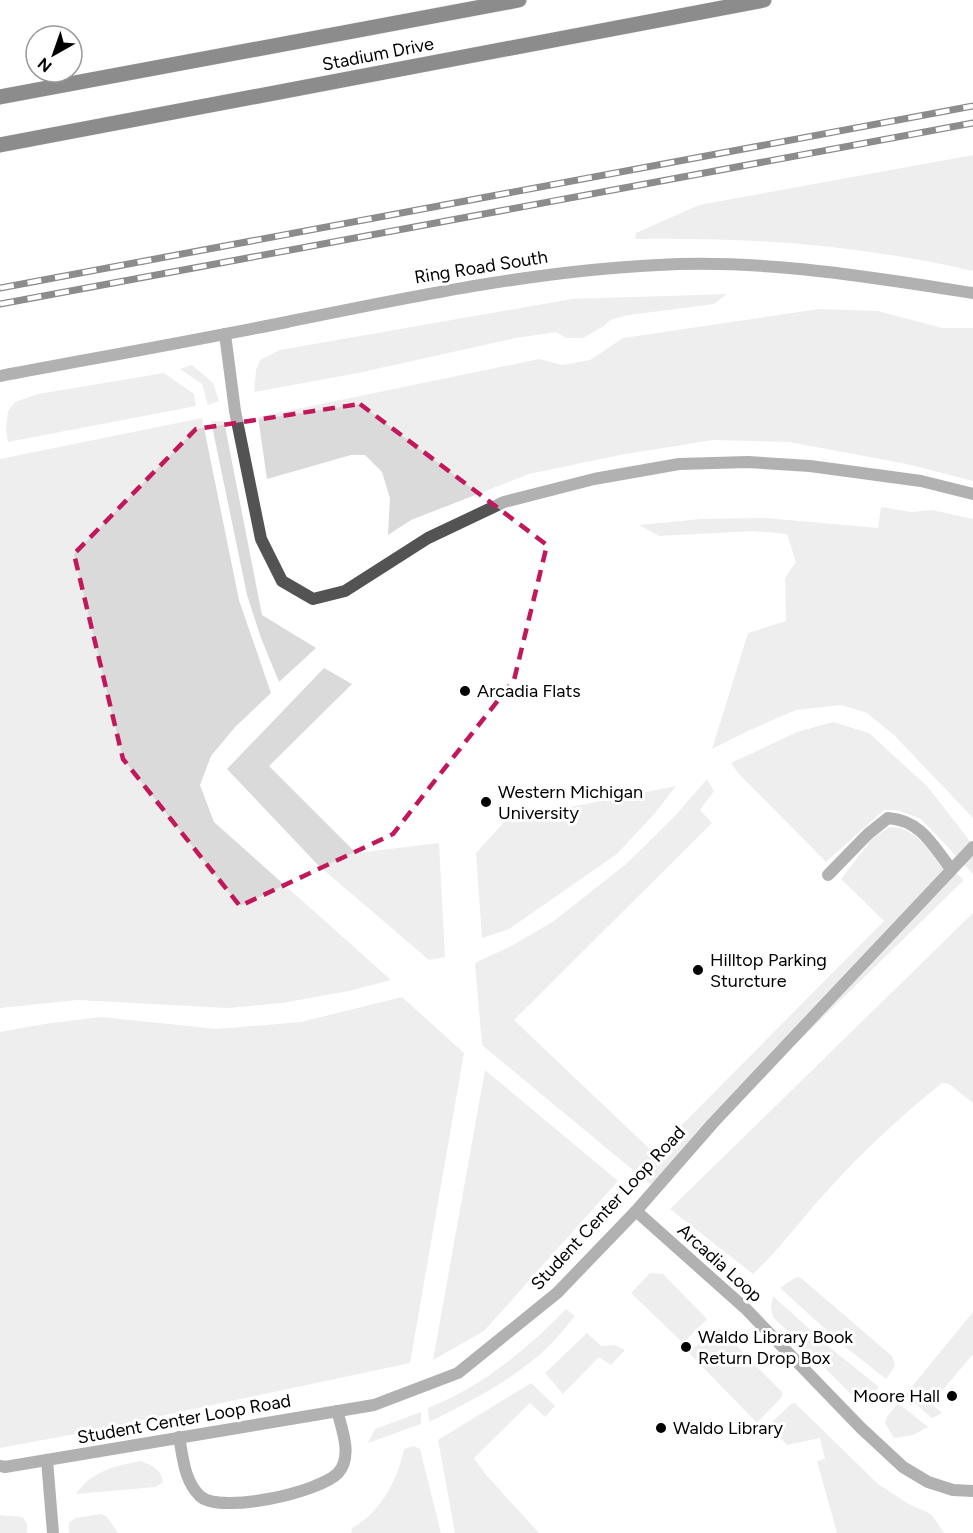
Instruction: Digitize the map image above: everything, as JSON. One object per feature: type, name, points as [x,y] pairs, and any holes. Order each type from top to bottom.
[{"type":"main road","name":"Stadium Drive","points":[[0,97],[519,0]]},
{"type":"main road","name":"Stadium Drive","points":[[0,145],[764,0]]},
{"type":"street","name":"Ring Road South","points":[[0,376],[440,291],[557,273],[660,265],[766,266],[850,274],[973,293]]},
{"type":"street","points":[[225,334],[235,411],[261,539],[282,581],[313,599],[345,591],[429,538],[504,502],[594,479],[680,464],[748,462],[810,466],[921,481],[973,494]]},
{"type":"street","points":[[828,875],[868,834],[888,818],[901,819],[916,826],[951,869]]},
{"type":"street","name":"Student Center Loop Road","points":[[0,1466],[374,1405],[458,1373],[557,1293],[636,1211],[713,1123],[973,847]]},
{"type":"street","name":"Arcadia Loop","points":[[636,1211],[746,1309],[861,1428],[903,1467],[928,1482],[953,1490],[973,1491]]},
{"type":"street","points":[[179,1437],[189,1485],[202,1498],[223,1504],[273,1498],[319,1486],[340,1472],[347,1449],[337,1411]]},
{"type":"street","points":[[47,1460],[53,1533]]},
{"type":"highlighted area","points":[[360,404],[547,545],[514,680],[393,834],[240,906],[123,759],[74,554],[196,429]]},
{"type":"shaded area","points":[[973,155],[973,271],[889,255],[805,244],[635,239],[636,233],[699,205]]},
{"type":"shaded area","points":[[727,294],[714,304],[629,315],[610,320],[583,338],[566,338],[556,332],[516,338],[358,373],[254,392],[256,370],[260,360],[280,350],[572,299]]},
{"type":"shaded area","points":[[819,309],[878,311],[942,328],[973,328],[973,481],[907,464],[789,442],[713,440],[620,455],[529,474],[411,520],[388,535],[390,498],[382,472],[365,455],[351,455],[267,479],[258,417],[539,359],[562,365],[590,360],[623,338]]},
{"type":"shaded area","points":[[192,365],[213,383],[219,401],[208,405],[202,384],[180,369]]},
{"type":"shaded area","points":[[164,373],[194,394],[196,406],[8,442],[6,430],[8,411],[15,402],[38,394]]},
{"type":"shaded area","points":[[202,418],[239,600],[271,693],[235,727],[211,756],[200,785],[214,822],[391,980],[349,991],[282,1003],[228,1008],[77,1000],[0,1008],[0,459]]},
{"type":"shaded area","points":[[211,421],[224,421],[262,615],[316,648],[279,682],[247,595]]},
{"type":"shaded area","points":[[881,507],[911,512],[932,510],[973,519],[973,818],[894,735],[867,713],[841,705],[796,710],[712,749],[748,633],[786,621],[785,578],[796,562],[787,534],[754,531],[659,536],[639,525],[701,519],[766,518],[878,528]]},
{"type":"shaded area","points":[[324,668],[352,684],[269,766],[356,853],[439,843],[445,957],[429,960],[318,865],[227,769]]},
{"type":"shaded area","points":[[833,722],[869,733],[927,786],[973,845],[973,874],[921,819],[897,810],[884,810],[826,862],[738,773],[731,763],[797,732]]},
{"type":"shaded area","points":[[707,779],[714,791],[700,810],[712,823],[514,1020],[654,1153],[884,921],[841,879],[872,839],[889,827],[901,828],[914,835],[964,880],[651,1185],[482,1045],[475,963],[513,945],[554,921],[626,864],[674,817]]},
{"type":"shaded area","points":[[676,786],[655,813],[617,854],[509,929],[482,938],[476,853],[506,820]]},
{"type":"shaded area","points":[[973,913],[973,1103],[949,1084],[942,1083],[854,1162],[753,1274],[670,1209]]},
{"type":"shaded area","points":[[402,997],[464,1053],[410,1363],[91,1431],[0,1448],[0,1032],[101,1017],[217,1029],[301,1022]]},
{"type":"shaded area","points":[[485,1070],[618,1181],[484,1331],[433,1360]]},
{"type":"shaded area","points":[[650,1273],[663,1274],[707,1319],[683,1343],[631,1293]]},
{"type":"shaded area","points":[[796,1277],[801,1278],[892,1356],[895,1366],[886,1379],[844,1346],[780,1288]]},
{"type":"shaded area","points":[[773,1296],[828,1346],[879,1387],[872,1395],[863,1400],[856,1399],[773,1317],[771,1307]]},
{"type":"shaded area","points":[[566,1309],[575,1316],[534,1360],[491,1389],[429,1422],[428,1408],[467,1389],[503,1366]]},
{"type":"shaded area","points":[[973,1312],[973,1354],[942,1391],[937,1389],[927,1400],[942,1413],[932,1418],[905,1395]]},
{"type":"shaded area","points":[[715,1328],[720,1329],[783,1393],[757,1423],[689,1353]]},
{"type":"shaded area","points":[[587,1333],[601,1346],[615,1345],[625,1350],[611,1365],[599,1357],[563,1394],[545,1373]]},
{"type":"shaded area","points":[[531,1383],[555,1406],[545,1417],[530,1403],[474,1458],[487,1476],[539,1533],[455,1533],[438,1440]]},
{"type":"shaded area","points":[[795,1403],[878,1484],[909,1504],[931,1514],[944,1533],[837,1533],[817,1461],[825,1459],[820,1438],[787,1445],[769,1425],[791,1404]]},
{"type":"shaded area","points":[[898,1403],[928,1427],[913,1435],[894,1438],[885,1423]]},
{"type":"shaded area","points":[[421,1412],[421,1424],[368,1443],[375,1429]]},
{"type":"shaded area","points":[[414,1446],[420,1449],[441,1533],[351,1533],[352,1528],[371,1513],[386,1494],[397,1473],[404,1449]]},
{"type":"shaded area","points":[[140,1461],[155,1468],[163,1482],[156,1487],[76,1494],[96,1475]]},
{"type":"shaded area","points":[[101,1514],[107,1517],[118,1533],[69,1533],[69,1522],[76,1518]]},
{"type":"shaded area","points":[[0,1515],[23,1517],[27,1524],[27,1533],[0,1533]]},
{"type":"railway","points":[[0,288],[973,106]]},
{"type":"railway","points":[[0,304],[973,123]]},
{"type":"place","name":"Arcadia Flats","points":[[465,691]]},
{"type":"place","name":"Western Michigan University","points":[[486,802]]},
{"type":"place","name":"Hilltop Parking Sturcture","points":[[698,970]]},
{"type":"place","name":"Waldo Library Book Return Drop Box","points":[[686,1347]]},
{"type":"place","name":"Moore Hall","points":[[952,1396]]},
{"type":"place","name":"Waldo Library","points":[[661,1428]]}]
